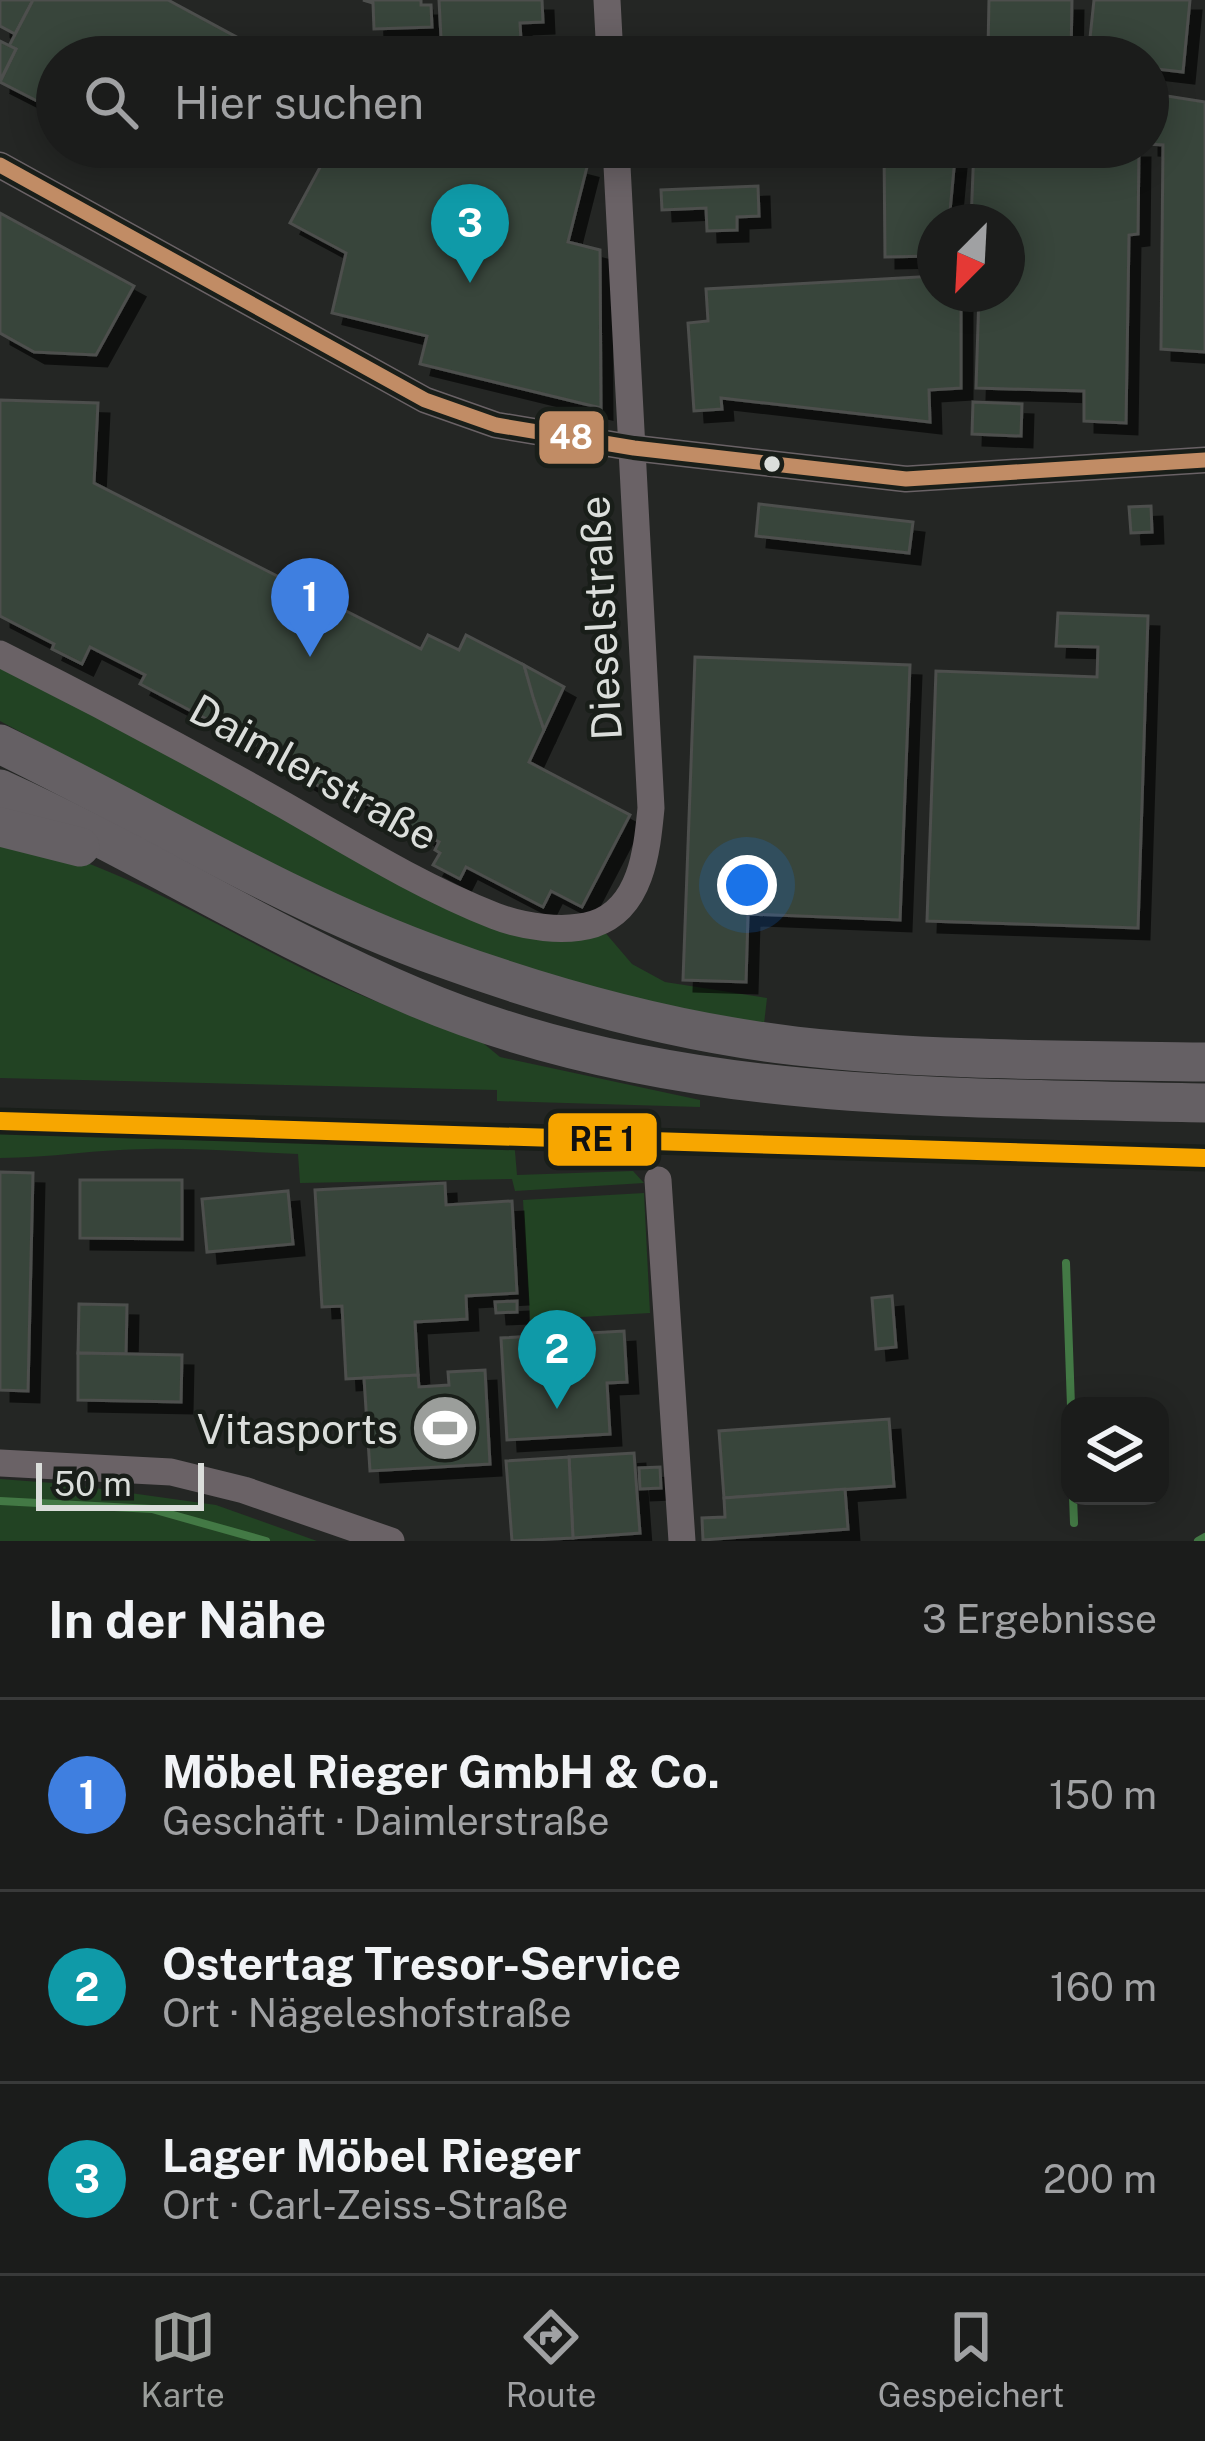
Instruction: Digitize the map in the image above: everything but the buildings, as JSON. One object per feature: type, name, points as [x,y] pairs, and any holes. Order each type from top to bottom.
[{"type":"highway","points":[[0,744],[330,911],[441,958],[587,1005],[792,1046],[916,1055],[1205,1062]]},
{"type":"highway","points":[[0,789],[417,998],[500,1028],[617,1061],[758,1085],[907,1096],[1205,1103]]},
{"type":"highway","points":[[0,827],[62,841],[192,887]]},
{"type":"street","points":[[607,0],[609,36]]},
{"type":"street","points":[[0,165],[424,400],[496,424],[634,448],[906,478],[1205,460]]},
{"type":"street","name":"Dieselstraße","points":[[597,923],[627,896],[646,864],[651,808],[617,168]]},
{"type":"street","name":"Daimlerstraße","points":[[0,654],[135,721],[392,866],[498,918],[557,928],[597,923]]},
{"type":"street","points":[[658,1180],[682,1541]]},
{"type":"street","points":[[0,1463],[171,1472],[244,1490],[391,1541]]},
{"type":"green space","points":[[0,654],[498,918],[597,923],[632,964],[665,982],[767,998],[763,1033],[641,1010],[353,909],[0,721]]},
{"type":"green space","points":[[0,841],[40,848],[124,878],[329,981],[483,1043],[500,1057],[700,1100],[700,1107],[497,1101],[497,1090],[0,1078]]},
{"type":"green space","points":[[0,1129],[514,1140],[517,1175],[633,1171],[644,1183],[515,1191],[512,1179],[300,1183],[298,1154],[204,1150],[129,1149],[0,1158]]},
{"type":"green space","points":[[644,1193],[650,1313],[530,1320],[523,1200]]},
{"type":"green space","points":[[0,1479],[216,1505],[317,1541],[0,1541]]},
{"type":"waterway","points":[[1066,1263],[1071,1397]]},
{"type":"waterway","points":[[0,1501],[152,1509],[266,1541]]},
{"type":"waterway","points":[[1073,1505],[1074,1523]]},
{"type":"waterway","points":[[1198,1541],[1205,1537]]},
{"type":"transit line","name":"48","points":[[0,165],[425,400],[496,425],[634,448],[906,479],[1205,460]]},
{"type":"transit line","points":[[0,1121],[1205,1158]]},
{"type":"place","name":"Lager Möbel Rieger","points":[[470,283]]},
{"type":"place","name":"Möbel Rieger GmbH & Co.","points":[[310,657]]},
{"type":"place","name":"Ostertag Tresor-Service","points":[[557,1409]]},
{"type":"place","name":"Vitasports","points":[[445,1428]]}]
